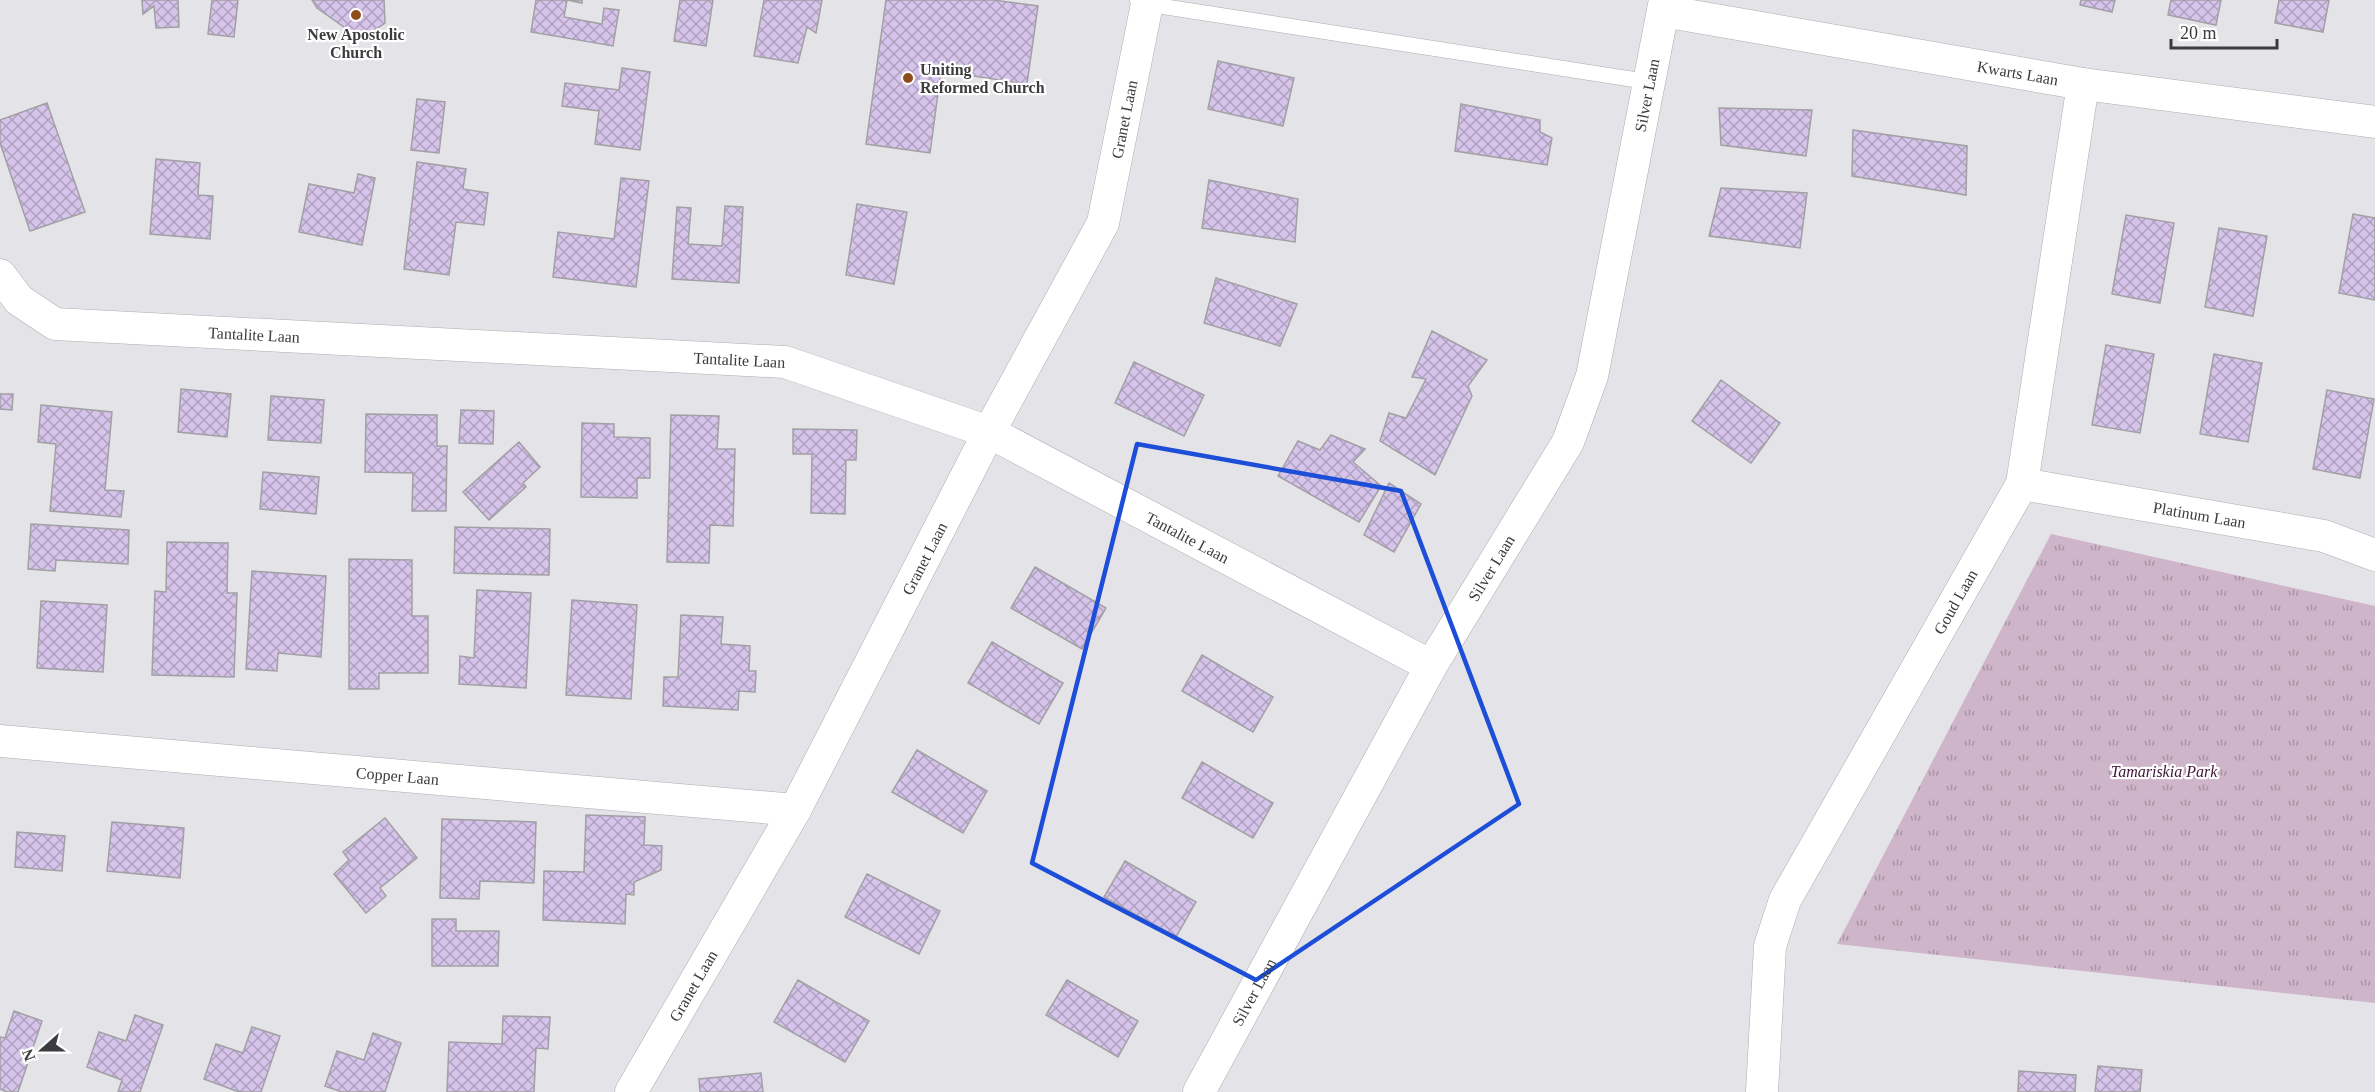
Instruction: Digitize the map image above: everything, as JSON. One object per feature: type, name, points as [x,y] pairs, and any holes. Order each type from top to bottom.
[{"type":"street","name":"Granet Laan","points":[[631,1092],[795,810],[989,432],[1103,223],[1146,2]]},
{"type":"street","name":"Silver Laan","points":[[1199,1092],[1431,666],[1568,442],[1592,376],[1664,5]]},
{"type":"street","name":"Kwarts Laan","points":[[1664,5],[2083,84],[2375,122]]},
{"type":"street","name":"Goud Laan","points":[[1762,1092],[1770,946],[1785,900],[2022,484],[2083,84]]},
{"type":"street","name":"Tantalite Laan","points":[[0,275],[19,300],[55,324],[785,362],[989,432],[1431,666]]},
{"type":"street","name":"Platinum Laan","points":[[2022,484],[2324,536],[2375,555]]},
{"type":"street","name":"Copper Laan","points":[[0,741],[795,810]]},
{"type":"lane","points":[[1146,2],[1650,82]]},
{"type":"highlighted area","points":[[1137,444],[1401,491],[1519,804],[1256,980],[1032,863]]},
{"type":"green space","name":"Tamariskia Park","points":[[2051,534],[2375,606],[2375,1003],[1837,944]]},
{"type":"building","points":[[142,0],[178,0],[179,27],[156,28],[154,6],[143,14]]},
{"type":"building","points":[[212,0],[238,0],[234,37],[208,34]]},
{"type":"building","name":"New Apostolic Church","points":[[312,0],[384,0],[385,23],[361,39],[317,8]]},
{"type":"building","points":[[536,0],[567,0],[564,17],[602,24],[604,8],[619,10],[613,46],[531,32]]},
{"type":"building","points":[[680,0],[713,0],[706,46],[674,41]]},
{"type":"building","points":[[764,0],[822,0],[816,33],[807,27],[798,63],[754,56]]},
{"type":"building","name":"Uniting Reformed Church","points":[[886,0],[993,0],[1038,6],[1027,84],[941,71],[930,153],[866,144]]},
{"type":"building","points":[[2081,0],[2115,0],[2112,12],[2080,5]]},
{"type":"building","points":[[2171,0],[2221,0],[2216,25],[2168,15]]},
{"type":"building","points":[[2279,0],[2329,0],[2323,32],[2275,23]]},
{"type":"building","points":[[1218,61],[1294,78],[1283,126],[1208,109]]},
{"type":"building","points":[[622,68],[650,72],[640,150],[595,144],[599,111],[562,106],[565,83],[619,90]]},
{"type":"building","points":[[417,99],[445,102],[439,153],[411,150]]},
{"type":"building","points":[[47,103],[85,212],[30,231],[0,143],[0,120]]},
{"type":"building","points":[[1461,104],[1540,120],[1540,132],[1552,138],[1547,165],[1455,151]]},
{"type":"building","points":[[1719,108],[1812,110],[1806,156],[1721,145]]},
{"type":"building","points":[[1853,130],[1967,146],[1966,195],[1852,176]]},
{"type":"building","points":[[156,159],[200,163],[198,195],[213,196],[210,239],[150,234]]},
{"type":"building","points":[[417,162],[466,169],[463,189],[488,193],[484,225],[456,222],[449,275],[404,269]]},
{"type":"building","points":[[358,174],[375,178],[362,245],[299,232],[309,184],[354,193]]},
{"type":"building","points":[[621,178],[649,181],[636,287],[553,277],[558,232],[614,239]]},
{"type":"building","points":[[1209,180],[1298,199],[1295,242],[1202,228]]},
{"type":"building","points":[[1721,188],[1807,193],[1800,248],[1709,236]]},
{"type":"building","points":[[857,204],[907,212],[894,284],[846,275]]},
{"type":"building","points":[[725,206],[743,207],[739,283],[672,279],[677,207],[691,208],[688,244],[722,246]]},
{"type":"building","points":[[2353,214],[2375,218],[2375,300],[2339,293]]},
{"type":"building","points":[[2126,215],[2174,223],[2160,303],[2112,294]]},
{"type":"building","points":[[2219,228],[2267,236],[2253,316],[2205,307]]},
{"type":"building","points":[[1216,278],[1297,304],[1280,346],[1204,323]]},
{"type":"building","points":[[1432,331],[1487,360],[1468,386],[1472,396],[1435,475],[1380,441],[1389,413],[1406,418],[1426,379],[1412,377]]},
{"type":"building","points":[[2106,345],[2154,354],[2140,433],[2092,425]]},
{"type":"building","points":[[2214,354],[2262,363],[2248,442],[2200,434]]},
{"type":"building","points":[[1134,362],[1204,395],[1184,436],[1115,403]]},
{"type":"building","points":[[1721,380],[1780,423],[1751,463],[1692,421]]},
{"type":"building","points":[[181,389],[231,394],[227,437],[178,432]]},
{"type":"building","points":[[2327,390],[2374,399],[2360,478],[2313,469]]},
{"type":"building","points":[[0,394],[13,394],[12,410],[0,409]]},
{"type":"building","points":[[271,396],[324,400],[321,443],[268,440]]},
{"type":"building","points":[[41,405],[112,412],[105,490],[124,491],[121,517],[50,511],[56,444],[38,442]]},
{"type":"building","points":[[461,410],[494,411],[493,444],[459,443]]},
{"type":"building","points":[[366,414],[437,415],[437,446],[447,446],[446,511],[412,511],[413,473],[365,472]]},
{"type":"building","points":[[671,415],[719,416],[717,449],[735,449],[733,526],[710,525],[709,563],[667,562]]},
{"type":"building","points":[[582,423],[614,424],[614,437],[650,438],[650,478],[637,478],[637,498],[581,497]]},
{"type":"building","points":[[793,429],[857,430],[856,460],[846,460],[845,514],[811,513],[812,454],[793,454]]},
{"type":"building","points":[[1331,435],[1365,449],[1353,462],[1381,486],[1359,522],[1278,476],[1298,441],[1320,450]]},
{"type":"building","points":[[519,442],[540,467],[523,483],[526,487],[489,520],[463,492]]},
{"type":"building","points":[[263,472],[319,477],[316,514],[260,509]]},
{"type":"building","points":[[1389,483],[1421,504],[1394,552],[1364,535]]},
{"type":"building","points":[[31,524],[129,530],[128,564],[56,560],[55,571],[28,569]]},
{"type":"building","points":[[455,527],[550,529],[549,575],[454,573]]},
{"type":"building","points":[[167,542],[228,543],[227,593],[237,593],[234,677],[152,675],[155,591],[166,592]]},
{"type":"building","points":[[349,559],[412,560],[412,616],[428,616],[428,673],[379,673],[379,689],[349,689]]},
{"type":"building","points":[[1035,567],[1106,608],[1082,649],[1011,608]]},
{"type":"building","points":[[252,571],[326,576],[321,657],[278,653],[277,671],[246,669]]},
{"type":"building","points":[[477,590],[531,593],[526,688],[459,684],[460,656],[474,658]]},
{"type":"building","points":[[572,600],[637,605],[631,699],[566,695]]},
{"type":"building","points":[[41,601],[107,605],[103,672],[37,668]]},
{"type":"building","points":[[681,615],[723,617],[721,644],[750,646],[749,671],[756,671],[755,692],[739,691],[738,710],[663,706],[664,677],[678,677]]},
{"type":"building","points":[[992,642],[1063,683],[1039,724],[968,683]]},
{"type":"building","points":[[1202,655],[1273,697],[1253,732],[1182,691]]},
{"type":"building","points":[[917,750],[987,791],[963,833],[892,792]]},
{"type":"building","points":[[1202,762],[1273,803],[1253,838],[1182,798]]},
{"type":"building","points":[[586,815],[645,817],[644,845],[662,846],[661,870],[634,882],[634,895],[626,894],[625,924],[543,920],[544,871],[584,872]]},
{"type":"building","points":[[385,818],[417,858],[380,888],[386,896],[366,913],[334,874],[349,860],[343,852]]},
{"type":"building","points":[[442,819],[536,822],[534,883],[480,881],[479,899],[440,898]]},
{"type":"building","points":[[112,822],[184,828],[180,878],[107,871]]},
{"type":"building","points":[[17,832],[65,836],[62,871],[15,867]]},
{"type":"building","points":[[1125,861],[1196,902],[1176,937],[1104,897]]},
{"type":"building","points":[[867,874],[940,911],[919,954],[845,917]]},
{"type":"building","points":[[432,919],[456,919],[456,931],[499,931],[498,966],[432,966]]},
{"type":"building","points":[[798,980],[869,1021],[845,1062],[774,1022]]},
{"type":"building","points":[[1067,980],[1138,1021],[1118,1057],[1046,1015]]},
{"type":"building","points":[[14,1011],[42,1021],[18,1092],[7,1092],[0,1089],[0,1037],[5,1038]]},
{"type":"building","points":[[135,1015],[163,1025],[140,1092],[118,1092],[122,1080],[87,1067],[99,1032],[126,1041]]},
{"type":"building","points":[[503,1016],[550,1017],[548,1049],[536,1048],[534,1092],[447,1092],[449,1042],[502,1044]]},
{"type":"building","points":[[252,1027],[280,1036],[261,1092],[239,1092],[204,1079],[216,1044],[243,1053]]},
{"type":"building","points":[[373,1033],[401,1043],[385,1092],[342,1092],[325,1086],[337,1051],[364,1060]]},
{"type":"building","points":[[2098,1066],[2142,1070],[2140,1092],[2095,1092]]},
{"type":"building","points":[[2019,1071],[2076,1075],[2075,1092],[2018,1092]]},
{"type":"building","points":[[761,1073],[763,1092],[700,1092],[699,1079]]},
{"type":"place","name":"New Apostolic Church","points":[[356,15]]},
{"type":"place","name":"Uniting Reformed Church","points":[[908,78]]}]
